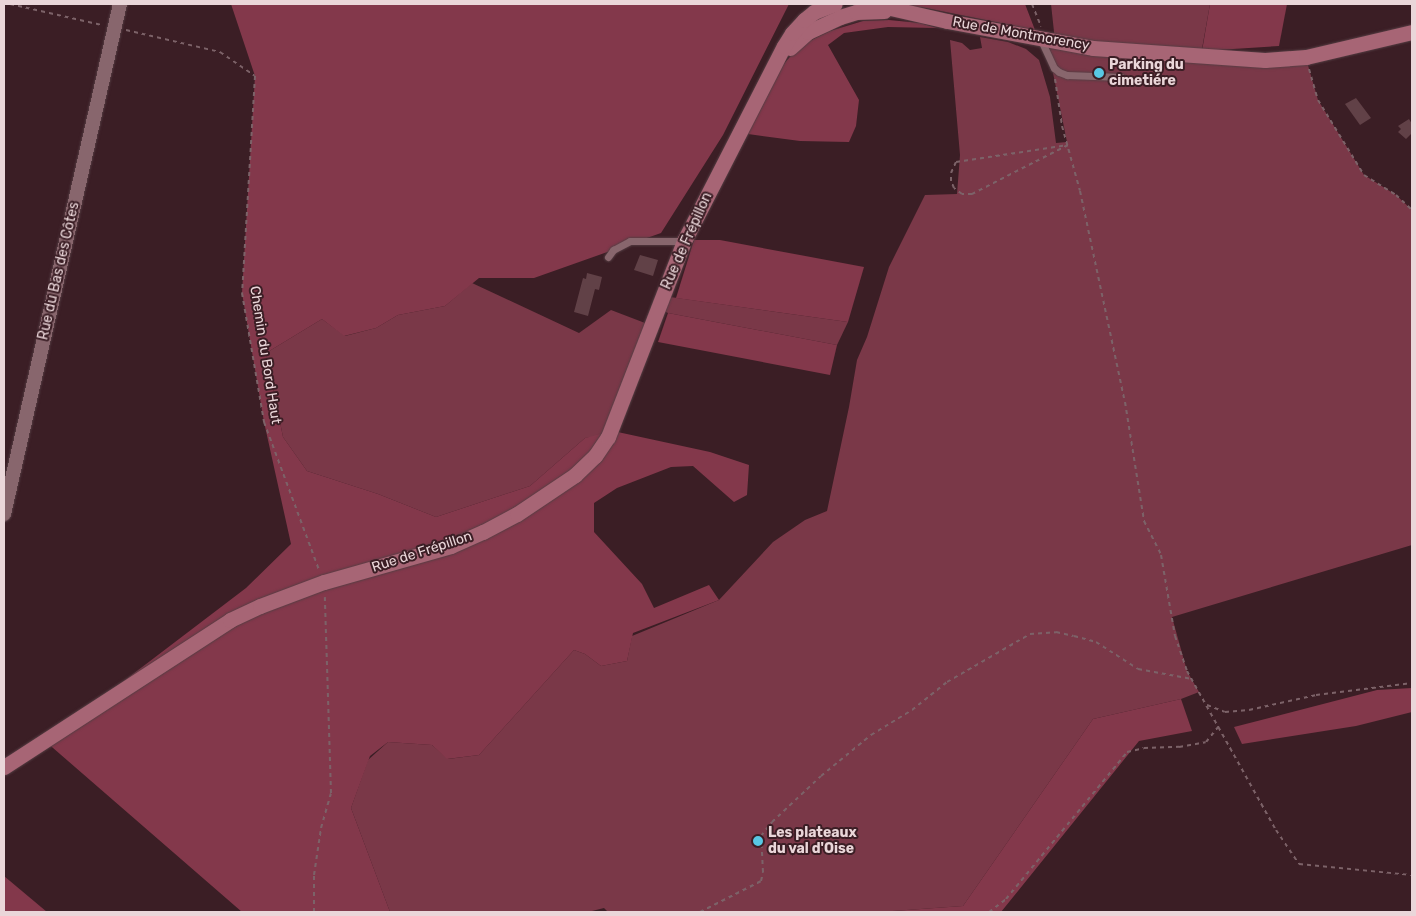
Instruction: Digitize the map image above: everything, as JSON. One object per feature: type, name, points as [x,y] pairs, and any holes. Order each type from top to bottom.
[{"type":"street","name":"Rue du Bas des Côtes","points":[[4,514],[120,4]]},
{"type":"street","name":"Rue de Montmorency","points":[[873,4],[898,11],[1093,48],[1265,60],[1306,57],[1412,32]]},
{"type":"street","name":"Rue de Montmorency","points":[[826,11],[898,11]]},
{"type":"street","name":"Rue de Frépillon","points":[[772,72],[789,50],[826,11]]},
{"type":"street","name":"Rue de Frépillon","points":[[4,768],[230,620],[260,606],[324,582],[451,546],[517,514],[575,475],[595,456],[608,437],[684,241],[792,33],[826,11]]},
{"type":"lane","points":[[1040,38],[1051,63],[1059,72],[1067,75],[1121,77]]},
{"type":"lane","points":[[608,257],[613,250],[630,241],[684,241]]},
{"type":"path","name":"Chemin du Bord Haut","points":[[10,4],[220,52],[255,76],[242,293],[264,422],[324,582],[332,793],[321,828],[314,876],[314,912]]},
{"type":"path","points":[[1032,4],[1041,27],[1040,38]]},
{"type":"path","points":[[1306,57],[1318,100],[1364,175],[1396,196],[1412,210]]},
{"type":"path","points":[[1051,63],[1062,126],[1080,190],[1125,402],[1144,521],[1161,555],[1175,636],[1192,679],[1220,726],[1276,830],[1299,864],[1412,875]]},
{"type":"path","points":[[1068,145],[972,194],[962,194],[954,188],[951,181],[951,173],[956,162],[1068,145]]},
{"type":"path","points":[[700,912],[761,881],[763,872],[761,836],[772,822],[821,776],[871,735],[912,710],[947,682],[1030,634],[1056,632],[1096,642],[1138,669],[1192,679]]},
{"type":"path","points":[[1207,705],[1225,712],[1249,710],[1316,695],[1412,683]]},
{"type":"path","points":[[989,912],[1006,899],[1127,752],[1144,748],[1180,747],[1206,742],[1220,726]]},
{"type":"shaded area","points":[[231,4],[789,4],[723,135],[661,233],[534,278],[479,278],[445,306],[398,315],[376,328],[344,336],[322,319],[266,353],[283,437],[307,471],[378,494],[436,517],[530,486],[585,438],[613,431],[710,452],[749,465],[747,495],[734,502],[693,466],[671,467],[617,488],[594,503],[594,532],[642,584],[654,608],[709,585],[719,600],[633,633],[627,661],[601,666],[585,654],[574,650],[479,755],[447,759],[432,745],[388,742],[370,756],[351,808],[390,912],[242,912],[45,741],[246,588],[291,544],[264,422],[242,293],[255,76]]},
{"type":"shaded area","points":[[892,4],[1025,4],[1035,30],[926,8]]},
{"type":"shaded area","points":[[1051,4],[1210,4],[1200,60],[1305,55],[1318,100],[1364,175],[1396,195],[1412,210],[1412,545],[1172,617],[1187,671],[1199,692],[1181,699],[1093,719],[963,906],[879,912],[608,912],[604,908],[588,912],[390,912],[351,808],[368,760],[388,742],[432,745],[448,759],[479,755],[574,650],[585,654],[601,666],[627,661],[632,636],[719,600],[773,542],[805,520],[827,511],[857,360],[867,337],[889,267],[925,195],[957,194],[960,155],[950,40],[962,43],[970,50],[982,48],[980,37],[1008,42],[1026,49],[1039,60],[1050,97],[1056,143],[1067,142],[1051,63],[1043,39],[1055,41]]},
{"type":"shaded area","points":[[1210,4],[1287,4],[1279,46],[1202,51]]},
{"type":"shaded area","points":[[889,20],[920,23],[937,28],[888,27],[844,33],[828,45],[859,100],[856,126],[849,142],[800,141],[748,134],[778,71],[799,46],[830,31],[863,21]]},
{"type":"shaded area","points":[[694,240],[720,240],[864,267],[848,322],[676,298]]},
{"type":"shaded area","points":[[472,283],[579,333],[611,310],[645,323],[610,435],[585,438],[530,486],[436,517],[378,494],[307,471],[283,437],[266,353],[322,319],[345,336],[376,328],[398,315],[445,306]]},
{"type":"shaded area","points":[[663,296],[848,322],[837,345],[668,313],[658,308]]},
{"type":"shaded area","points":[[668,313],[837,345],[830,375],[658,342]]},
{"type":"shaded area","points":[[1412,688],[1412,712],[1356,726],[1242,744],[1234,727],[1377,690]]},
{"type":"shaded area","points":[[1181,699],[1192,731],[1139,741],[1001,912],[879,912],[963,906],[1093,719]]},
{"type":"shaded area","points":[[4,876],[47,912],[4,912]]},
{"type":"building","points":[[1356,98],[1371,118],[1360,125],[1345,104]]},
{"type":"building","points":[[1409,119],[1412,124],[1412,133],[1406,139],[1398,132],[1401,129],[1398,126]]},
{"type":"building","points":[[640,255],[658,260],[653,276],[634,270]]},
{"type":"building","points":[[587,273],[602,277],[599,290],[595,289],[588,316],[574,312],[583,278],[586,279]]},
{"type":"place","name":"Parking du cimetiére","points":[[1099,73]]},
{"type":"place","name":"Les plateaux du val d'Oise","points":[[758,841]]}]
